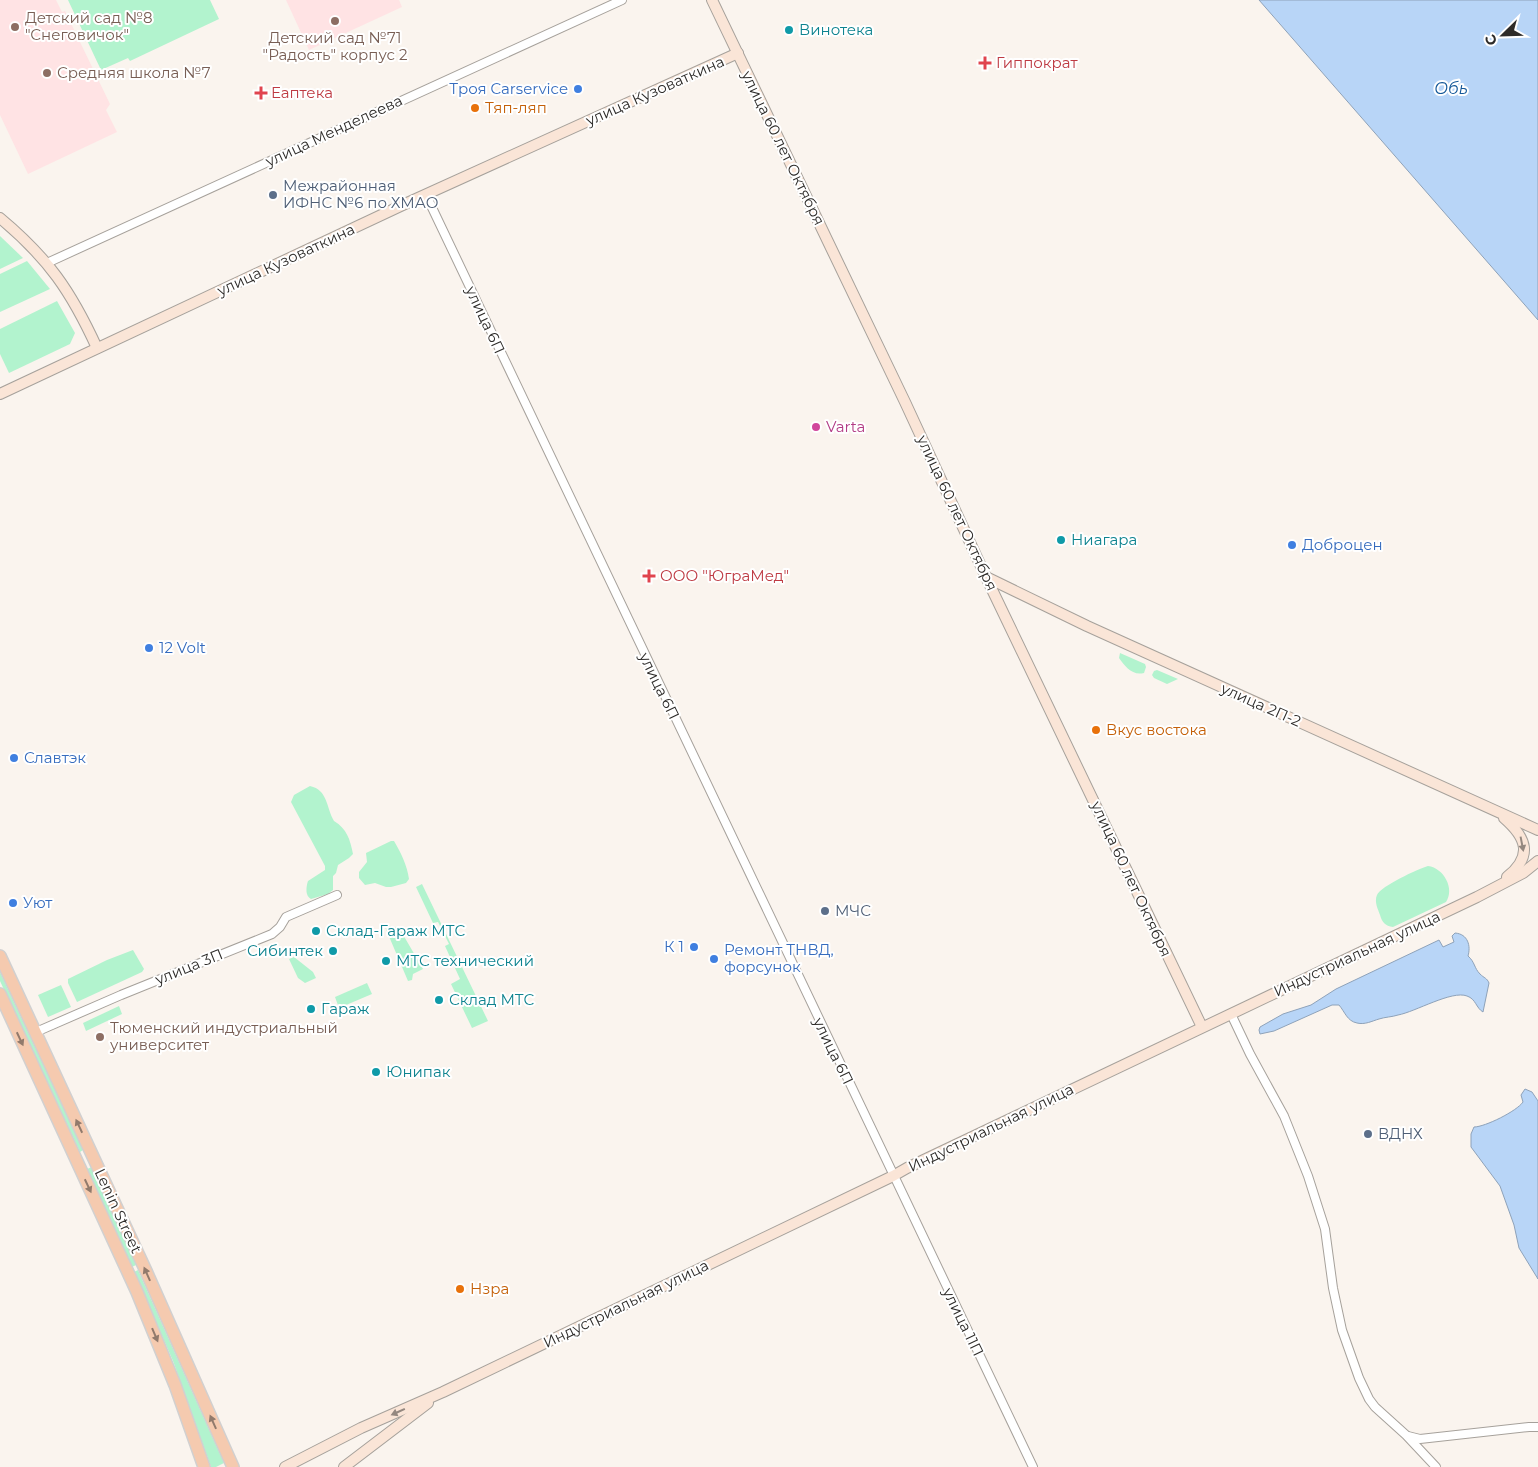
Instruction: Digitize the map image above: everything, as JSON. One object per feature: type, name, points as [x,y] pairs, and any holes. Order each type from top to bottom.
[{"type":"main road","name":"улица 60 лет Октября","points":[[712,0],[1202,1027]]},
{"type":"main road","name":"улица Кузоваткина","points":[[0,394],[426,195],[738,53]]},
{"type":"main road","points":[[0,218],[47,263],[73,300],[97,348]]},
{"type":"main road","name":"улица 2П-2","points":[[986,577],[1096,630],[1538,830]]},
{"type":"main road","points":[[1477,897],[1513,872],[1523,859],[1524,850],[1520,835],[1514,827],[1492,808]]},
{"type":"main road","name":"Индустриальная улица","points":[[285,1467],[361,1428],[443,1392],[893,1176],[916,1163],[1477,897],[1512,879],[1538,861]]},
{"type":"main road","points":[[1477,897],[1538,871]]},
{"type":"main road","name":"Lenin Street","points":[[0,956],[146,1271],[232,1466]]},
{"type":"main road","name":"Lenin Street","points":[[0,994],[157,1340],[204,1467]]},
{"type":"main road","points":[[78,1164],[93,1157]]},
{"type":"main road","name":"Индустриальная улица","points":[[344,1467],[443,1392]]},
{"type":"street","name":"улица Менделеева","points":[[47,263],[622,0]]},
{"type":"street","name":"улица 6П","points":[[426,195],[893,1176]]},
{"type":"street","name":"улица 3П","points":[[36,1032],[121,995],[272,934],[280,927],[286,917],[336,896]]},
{"type":"street","points":[[1231,1014],[1250,1054],[1284,1116],[1312,1185],[1325,1229],[1340,1323],[1357,1372],[1369,1399],[1436,1467]]},
{"type":"street","name":"улица 11П","points":[[893,1176],[1033,1467]]},
{"type":"street","points":[[1406,1435],[1411,1438],[1420,1438],[1538,1427]]},
{"type":"shaded area","name":"Средняя школа №7","points":[[0,0],[56,0],[62,12],[65,11],[110,104],[106,110],[117,132],[28,174],[0,115]]},
{"type":"shaded area","name":"Детский сад №71 \"Радость\" корпус 2","points":[[286,0],[399,0],[402,7],[309,50]]},
{"type":"green space","points":[[68,0],[210,0],[219,19],[130,61],[128,58],[101,70]]},
{"type":"green space","points":[[0,236],[23,258],[0,269]]},
{"type":"green space","points":[[27,261],[50,289],[0,312],[0,274]]},
{"type":"green space","points":[[57,301],[75,333],[70,344],[9,373],[0,354],[0,329]]},
{"type":"green space","points":[[1120,653],[1145,664],[1144,673],[1140,674],[1129,670],[1119,658]]},
{"type":"green space","points":[[1157,670],[1178,679],[1167,684],[1154,678],[1152,675]]},
{"type":"green space","points":[[310,786],[316,788],[323,795],[334,821],[342,827],[347,835],[353,854],[338,865],[333,876],[333,890],[328,894],[311,899],[306,889],[308,881],[325,870],[325,866],[291,802],[294,795]]},
{"type":"green space","points":[[394,841],[401,855],[409,879],[406,883],[391,887],[375,883],[365,885],[359,878],[359,872],[367,862],[366,853]]},
{"type":"green space","points":[[1428,866],[1439,871],[1446,880],[1449,891],[1446,902],[1393,927],[1386,925],[1382,920],[1377,905],[1377,895],[1392,883]]},
{"type":"green space","points":[[422,884],[488,1021],[472,1028],[451,984],[460,979],[445,946],[449,944],[438,922],[433,923],[416,887]]},
{"type":"green space","points":[[389,925],[393,928],[398,926],[423,969],[413,974],[412,980],[408,981],[385,927]]},
{"type":"green space","points":[[133,950],[144,969],[142,972],[77,1002],[68,979]]},
{"type":"green space","points":[[294,957],[313,972],[316,978],[305,983],[298,978],[289,959]]},
{"type":"green space","points":[[0,972],[83,1150],[80,1152],[0,981]]},
{"type":"green space","points":[[367,983],[372,994],[339,1008],[335,997]]},
{"type":"green space","points":[[61,985],[71,1007],[48,1017],[38,995]]},
{"type":"green space","points":[[119,1006],[122,1014],[86,1031],[83,1023]]},
{"type":"green space","points":[[92,1167],[136,1265],[132,1267],[87,1169]]},
{"type":"green space","points":[[138,1270],[224,1463],[216,1467],[211,1467],[173,1361],[134,1272]]},
{"type":"water","name":"Обь","points":[[1259,0],[1538,0],[1538,320]]},
{"type":"water","points":[[1455,933],[1466,938],[1469,945],[1468,956],[1478,972],[1489,983],[1483,1012],[1470,997],[1460,995],[1452,996],[1405,1013],[1360,1023],[1354,1022],[1346,1016],[1339,1005],[1332,1005],[1274,1031],[1260,1034],[1260,1027],[1283,1014],[1311,1005],[1336,989],[1439,940],[1443,947],[1454,942],[1452,936]]},
{"type":"water","points":[[1525,1089],[1532,1092],[1538,1101],[1538,1279],[1519,1248],[1514,1225],[1500,1186],[1471,1147],[1471,1134],[1474,1127],[1493,1121],[1520,1106],[1523,1102],[1521,1095]]},
{"type":"place","name":"Детский сад №71 \"Радость\" корпус 2","points":[[335,21]]},
{"type":"place","name":"Детский сад №8 \"Снеговичок\"","points":[[15,27]]},
{"type":"place","name":"Винотека","points":[[789,30]]},
{"type":"place","name":"Гиппократ","points":[[985,63]]},
{"type":"place","name":"Средняя школа №7","points":[[47,73]]},
{"type":"place","name":"Троя Carservice","points":[[578,89]]},
{"type":"place","name":"Еаптека","points":[[261,93]]},
{"type":"place","name":"Тяп-ляп","points":[[475,108]]},
{"type":"place","name":"Межрайонная ИФНС №6 по ХМАО","points":[[273,195]]},
{"type":"place","name":"Varta","points":[[816,427]]},
{"type":"place","name":"Ниагара","points":[[1061,540]]},
{"type":"place","name":"Доброцен","points":[[1292,545]]},
{"type":"place","name":"ООО \"ЮграМед\"","points":[[649,576]]},
{"type":"place","name":"12 Volt","points":[[149,648]]},
{"type":"place","name":"Вкус востока","points":[[1096,730]]},
{"type":"place","name":"Славтэк","points":[[14,758]]},
{"type":"place","name":"Уют","points":[[13,903]]},
{"type":"place","name":"МЧС","points":[[825,911]]},
{"type":"place","name":"Склад-Гараж МТС","points":[[316,931]]},
{"type":"place","name":"К 1","points":[[694,947]]},
{"type":"place","name":"Сибинтек","points":[[333,951]]},
{"type":"place","name":"Ремонт ТНВД, форсунок","points":[[714,959]]},
{"type":"place","name":"МТС технический","points":[[386,961]]},
{"type":"place","name":"Склад МТС","points":[[439,1000]]},
{"type":"place","name":"Гараж","points":[[311,1009]]},
{"type":"place","name":"Тюменский индустриальный университет","points":[[100,1037]]},
{"type":"place","name":"Юнипак","points":[[376,1072]]},
{"type":"place","name":"ВДНХ","points":[[1368,1134]]},
{"type":"place","name":"Нзра","points":[[460,1289]]}]
